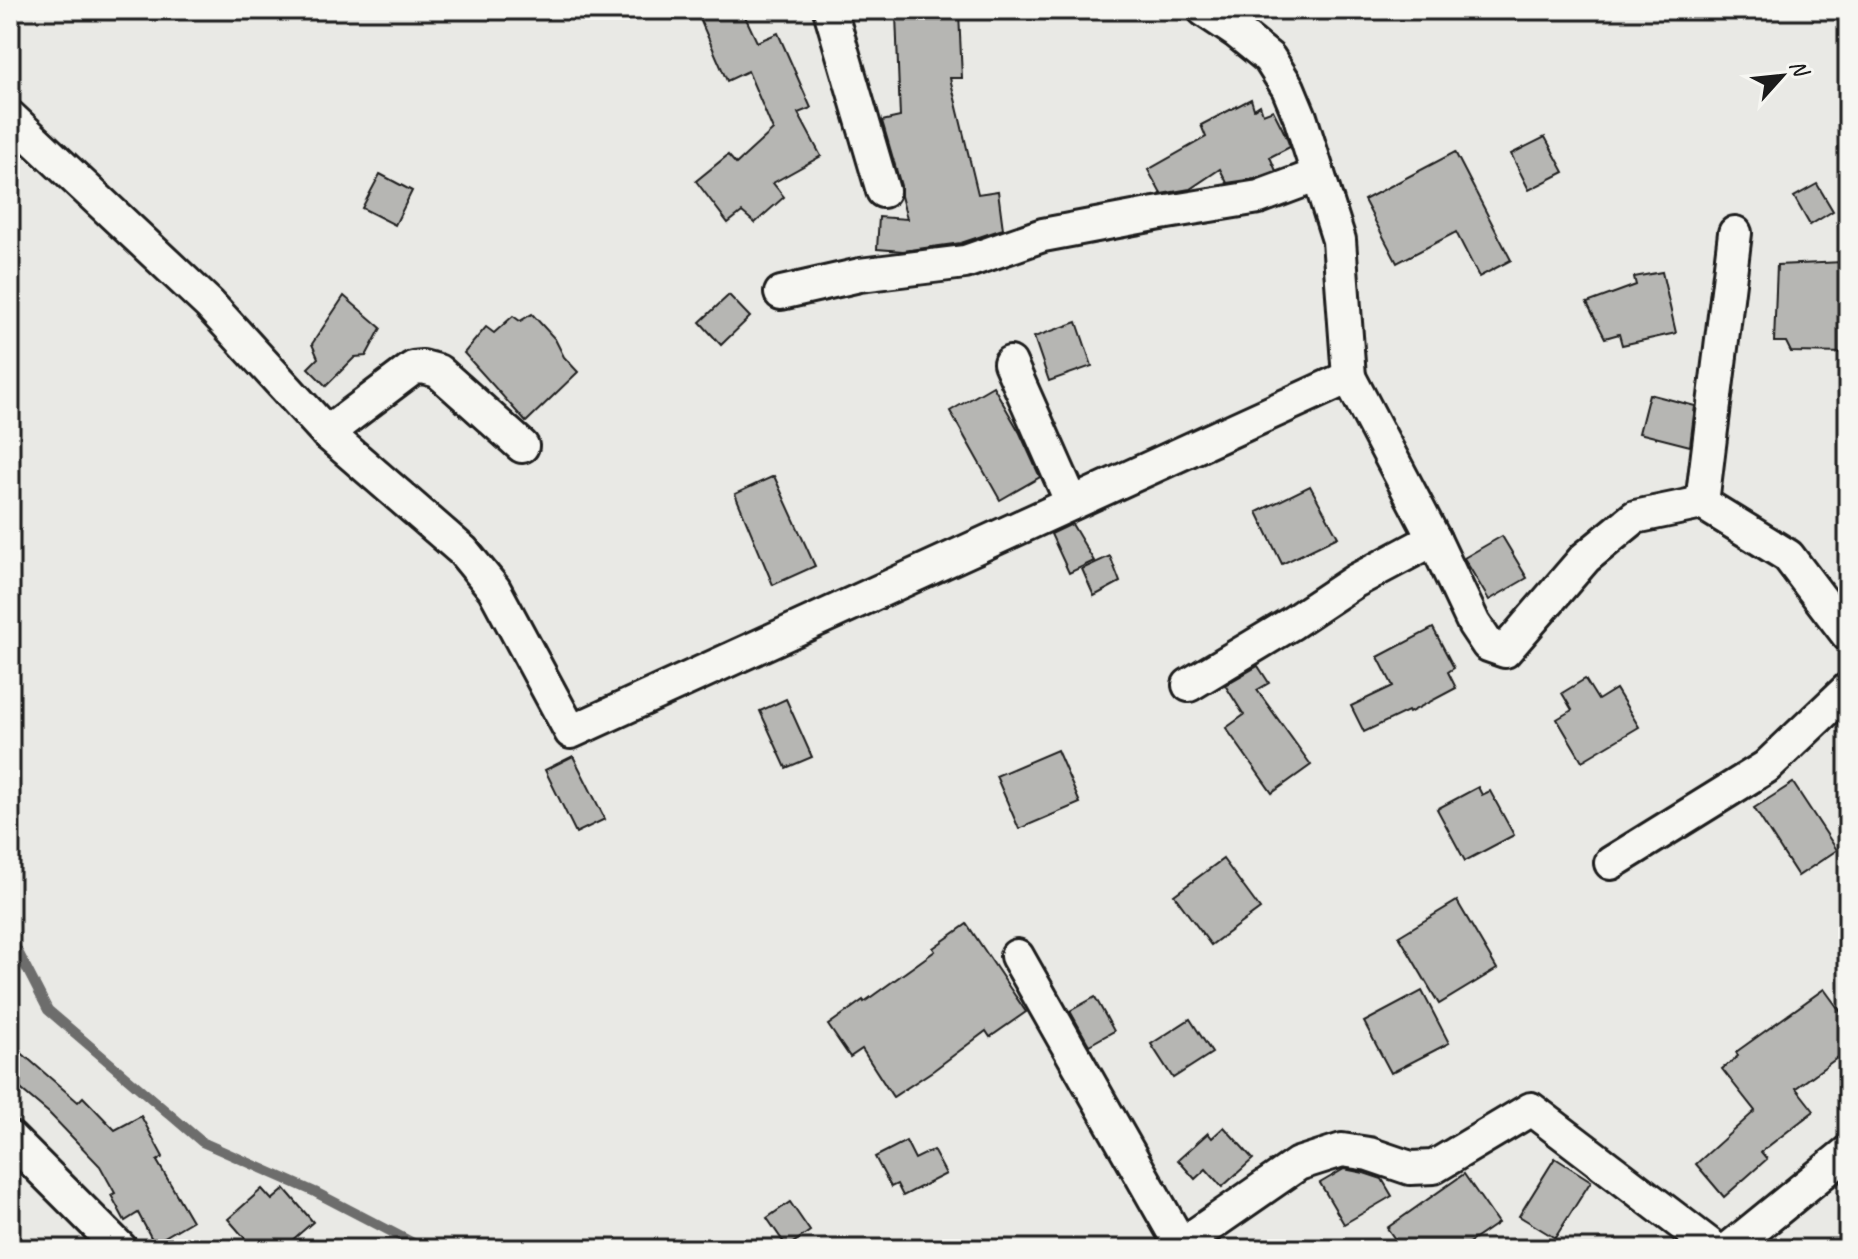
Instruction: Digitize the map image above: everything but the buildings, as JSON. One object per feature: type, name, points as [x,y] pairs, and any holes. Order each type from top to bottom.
[{"type":"street","points":[[830,10],[883,191]]},
{"type":"street","points":[[1204,10],[1269,58],[1288,88],[1339,240],[1349,377],[1434,539],[1474,624],[1488,645],[1505,651],[1585,558],[1635,517],[1702,503],[1788,556],[1848,635]]},
{"type":"street","points":[[10,117],[209,304],[327,433],[463,551],[494,589],[571,732],[1349,377]]},
{"type":"street","points":[[781,293],[860,275],[965,262],[1043,235],[1259,197],[1318,175]]},
{"type":"street","points":[[1702,503],[1735,233]]},
{"type":"street","points":[[1010,363],[1072,503]]},
{"type":"street","points":[[327,433],[413,368],[423,367],[438,371],[522,446]]},
{"type":"street","points":[[1189,685],[1355,581],[1434,539]]},
{"type":"street","points":[[1611,863],[1766,767],[1848,689]]},
{"type":"street","points":[[1017,956],[1179,1247],[1298,1164],[1342,1150],[1369,1154],[1410,1168],[1434,1167],[1531,1109],[1715,1249]]},
{"type":"street","points":[[10,1138],[121,1249]]},
{"type":"street","points":[[1729,1249],[1848,1152]]},
{"type":"waterway","points":[[10,936],[48,1010],[202,1142],[315,1192],[420,1249]]}]
